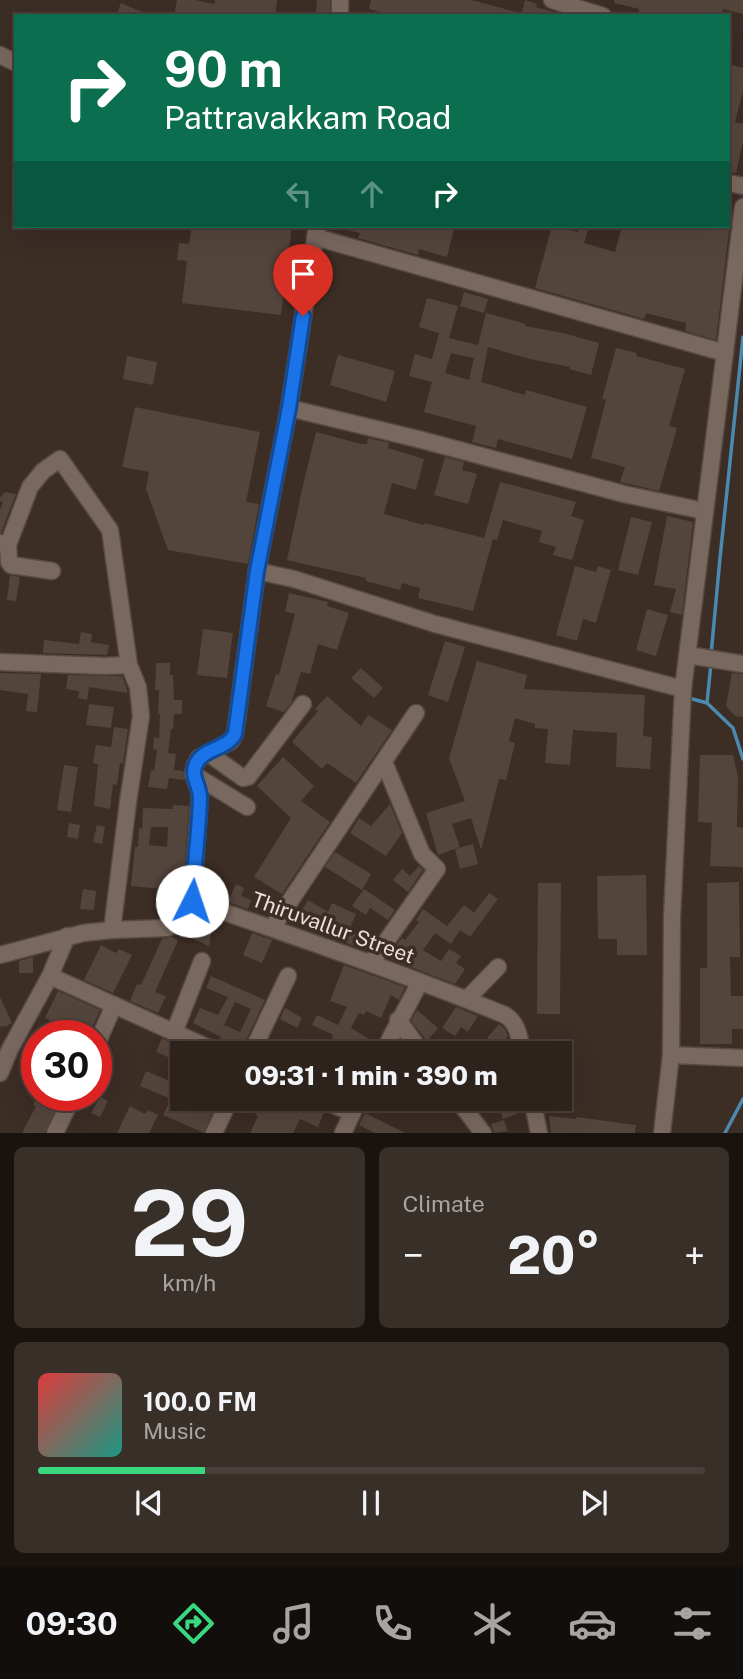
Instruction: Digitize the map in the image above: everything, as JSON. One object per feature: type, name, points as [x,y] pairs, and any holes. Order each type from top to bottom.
[{"type":"street","points":[[552,0],[598,14]]},
{"type":"street","points":[[662,1133],[671,1055],[672,917],[682,689],[725,353],[739,277],[743,207]]},
{"type":"street","points":[[0,955],[83,933],[167,928],[175,924],[192,901],[200,794],[193,774],[194,765],[199,758],[231,741],[235,734],[257,571],[289,408],[316,231],[725,353]]},
{"type":"street","points":[[289,408],[624,494],[704,511]]},
{"type":"street","points":[[52,571],[11,565],[4,544],[30,487],[43,471],[60,459],[110,530],[129,665],[138,687],[141,716],[112,930]]},
{"type":"street","points":[[257,571],[294,579],[435,624],[682,689]]},
{"type":"street","points":[[688,655],[743,664]]},
{"type":"street","points":[[0,662],[129,665]]},
{"type":"street","points":[[208,753],[243,778],[248,777],[303,704]]},
{"type":"street","points":[[272,928],[416,713]]},
{"type":"street","points":[[371,963],[437,869],[422,855],[384,762]]},
{"type":"street","points":[[193,774],[247,807]]},
{"type":"street","name":"Thiruvallur Street","points":[[192,901],[371,963],[505,1015],[513,1021],[520,1041]]},
{"type":"street","points":[[0,1073],[68,936]]},
{"type":"street","points":[[174,1033],[202,961]]},
{"type":"street","points":[[467,999],[498,967]]},
{"type":"street","points":[[50,976],[192,1041]]},
{"type":"street","points":[[257,1041],[288,976]]},
{"type":"street","points":[[388,1041],[420,982]]},
{"type":"street","points":[[107,1020],[114,1005]]},
{"type":"street","points":[[398,1020],[413,1041]]},
{"type":"street","points":[[671,1055],[743,1058]]},
{"type":"street","points":[[55,1133],[66,1111]]},
{"type":"street","points":[[214,1133],[224,1111]]},
{"type":"street","points":[[343,1133],[353,1111]]},
{"type":"street","points":[[466,1111],[483,1133]]},
{"type":"street","points":[[535,1111],[540,1133]]},
{"type":"building","points":[[177,0],[214,4],[215,0],[277,0],[275,14],[174,14]]},
{"type":"building","points":[[317,0],[330,0],[330,14],[316,13]]},
{"type":"building","points":[[371,0],[471,0],[517,14],[387,14],[369,9]]},
{"type":"building","points":[[525,0],[537,4],[536,7],[558,13],[558,14],[522,14]]},
{"type":"building","points":[[614,0],[743,0],[743,14],[723,9],[722,14],[638,14],[639,9],[614,3]]},
{"type":"building","points":[[121,3],[147,14],[117,14]]},
{"type":"building","points":[[730,65],[743,68],[743,91],[735,122],[743,124],[743,141],[736,173],[730,172]]},
{"type":"building","points":[[192,228],[292,228],[281,315],[182,303],[187,261],[177,260],[179,243],[189,244]]},
{"type":"building","points":[[454,228],[447,257],[419,249],[418,255],[358,238],[360,233],[343,229]]},
{"type":"building","points":[[551,228],[578,232],[579,228],[588,228],[584,243],[615,252],[621,228],[729,228],[716,340],[685,331],[686,323],[646,313],[644,319],[535,288]]},
{"type":"building","points":[[464,292],[488,299],[484,313],[460,306]]},
{"type":"building","points":[[427,298],[458,306],[449,338],[478,345],[486,313],[526,324],[525,326],[599,343],[591,375],[569,369],[570,367],[488,347],[481,382],[525,395],[526,390],[587,407],[572,459],[498,439],[496,448],[472,442],[476,426],[424,412],[432,382],[409,376],[415,354],[432,359],[439,333],[419,327]],"holes":[[[451,353],[474,358],[469,380],[445,373]]]},
{"type":"building","points":[[616,348],[685,369],[669,426],[677,428],[659,491],[620,482],[625,467],[591,458],[606,400],[602,399]]},
{"type":"building","points":[[338,355],[395,371],[386,402],[330,385]]},
{"type":"building","points":[[127,356],[157,362],[153,385],[123,379]]},
{"type":"building","points":[[135,407],[260,432],[246,502],[259,504],[248,564],[168,550],[146,489],[149,472],[122,467]]},
{"type":"building","points":[[316,432],[361,444],[367,444],[368,438],[389,443],[388,448],[424,459],[416,490],[392,483],[384,514],[424,525],[425,523],[484,538],[500,482],[576,502],[571,516],[584,520],[572,560],[553,555],[556,547],[539,542],[542,531],[503,520],[497,540],[493,539],[473,611],[418,598],[420,588],[402,583],[400,590],[366,581],[366,578],[287,560]]},
{"type":"building","points":[[445,457],[464,462],[462,470],[477,474],[468,504],[434,495]]},
{"type":"building","points":[[5,492],[16,494],[0,533],[0,510],[3,502],[0,498]]},
{"type":"building","points":[[667,516],[693,522],[682,615],[670,612],[676,589],[654,585]]},
{"type":"building","points":[[631,517],[652,522],[638,575],[618,570]]},
{"type":"building","points":[[575,566],[596,572],[598,566],[611,570],[596,623],[583,619],[577,641],[556,635]]},
{"type":"building","points":[[10,575],[20,577],[16,601],[7,600]]},
{"type":"building","points":[[289,593],[328,602],[327,606],[349,613],[337,650],[318,644],[310,674],[301,672],[291,703],[284,712],[266,706],[276,674],[279,675],[295,614],[285,611]]},
{"type":"building","points":[[647,609],[668,615],[656,656],[636,650]]},
{"type":"building","points":[[203,629],[233,633],[227,678],[197,675]]},
{"type":"building","points":[[81,632],[92,634],[91,642],[109,645],[107,655],[43,653],[44,640],[79,644]]},
{"type":"building","points":[[445,641],[465,647],[448,702],[428,695]]},
{"type":"building","points":[[477,661],[527,675],[524,689],[645,695],[643,736],[652,737],[650,769],[616,767],[617,733],[573,730],[570,765],[545,763],[548,729],[535,728],[535,724],[515,718],[509,741],[515,743],[506,780],[499,779],[481,850],[471,818],[452,824],[460,847],[438,855],[426,813],[465,801],[449,758]]},
{"type":"building","points":[[156,663],[170,663],[174,700],[182,700],[182,714],[174,714],[168,753],[176,754],[174,770],[183,771],[184,780],[169,778],[167,789],[148,787],[157,750],[153,749],[154,737],[159,738]]},
{"type":"building","points":[[361,668],[383,688],[374,698],[351,678]]},
{"type":"building","points":[[0,673],[41,674],[37,712],[26,711],[28,694],[0,690]]},
{"type":"building","points":[[732,673],[743,674],[743,717],[735,716],[726,706]]},
{"type":"building","points":[[68,675],[122,676],[127,693],[89,687],[87,700],[78,698],[79,691],[66,689]]},
{"type":"building","points":[[327,696],[361,726],[368,715],[392,730],[356,783],[327,763],[322,769],[292,742]]},
{"type":"building","points":[[89,704],[114,707],[111,728],[86,725]]},
{"type":"building","points":[[114,727],[128,729],[123,764],[120,763],[117,785],[113,784],[110,809],[94,806],[98,764],[93,763],[96,745],[111,747]]},
{"type":"building","points":[[700,755],[733,755],[738,776],[737,827],[743,828],[743,867],[710,866],[712,823],[698,822]]},
{"type":"building","points":[[283,757],[314,786],[301,801],[330,822],[282,894],[254,877],[291,818],[257,786]]},
{"type":"building","points":[[64,765],[78,767],[71,812],[57,810]]},
{"type":"building","points":[[390,804],[402,833],[386,856],[350,833],[359,818],[371,826]]},
{"type":"building","points":[[173,805],[189,806],[183,887],[163,885],[163,889],[131,886],[135,847],[138,847],[139,828],[142,829],[143,808],[173,809]],"holes":[[[151,827],[168,827],[167,847],[149,845]]]},
{"type":"building","points":[[69,823],[80,825],[78,839],[67,837]]},
{"type":"building","points":[[97,825],[105,827],[102,844],[93,842]]},
{"type":"building","points":[[473,844],[478,864],[460,869],[455,849]]},
{"type":"building","points":[[335,852],[371,874],[362,890],[325,867]]},
{"type":"building","points":[[419,866],[423,870],[408,892],[393,880],[402,869],[410,876]]},
{"type":"building","points":[[646,875],[647,955],[617,955],[617,939],[598,939],[597,876]]},
{"type":"building","points":[[739,882],[740,957],[730,957],[731,996],[743,996],[743,1029],[732,1029],[732,1044],[700,1044],[700,968],[707,968],[707,883]]},
{"type":"building","points":[[538,883],[561,883],[560,1014],[537,1014]]},
{"type":"building","points":[[208,884],[218,885],[216,898],[206,895]]},
{"type":"building","points":[[236,884],[244,888],[241,896],[251,900],[248,909],[228,902]]},
{"type":"building","points":[[83,889],[96,891],[94,910],[80,909]]},
{"type":"building","points":[[364,889],[395,910],[388,920],[370,908],[366,915],[352,906]]},
{"type":"building","points":[[489,893],[498,899],[470,937],[460,930],[451,944],[435,933],[423,950],[441,961],[449,949],[461,956],[456,963],[465,969],[455,984],[387,958],[419,922],[416,920],[423,909],[447,926],[464,905],[474,913]]},
{"type":"building","points":[[308,900],[328,912],[332,903],[356,914],[348,932],[369,937],[366,950],[289,922],[296,912],[300,914]]},
{"type":"building","points":[[192,919],[212,928],[209,946],[184,935]]},
{"type":"building","points":[[252,933],[272,940],[262,963],[243,955]]},
{"type":"building","points":[[172,937],[178,940],[155,992],[166,996],[158,1013],[130,1001],[137,984],[141,985],[162,939]]},
{"type":"building","points":[[101,945],[116,953],[119,949],[132,955],[113,993],[84,980]]},
{"type":"building","points":[[33,957],[33,973],[19,973],[19,961]]},
{"type":"building","points":[[344,965],[405,987],[399,1000],[391,995],[381,1018],[366,1011],[364,1015],[359,1013],[351,1028],[373,1041],[337,1041],[332,1038],[333,1035],[312,1025],[317,1015],[338,1025],[347,1007],[330,1001]]},
{"type":"building","points":[[211,976],[265,1000],[246,1041],[221,1041],[221,1037],[193,1023],[200,1008],[218,1015],[228,997],[206,988]],"holes":[[[235,1002],[251,1009],[240,1032],[224,1025]]]},
{"type":"building","points":[[58,991],[100,1010],[96,1020],[45,1018]]},
{"type":"building","points":[[0,997],[12,1023],[5,1027],[0,1027]]},
{"type":"building","points":[[456,1007],[478,1016],[468,1032],[461,1027],[455,1036],[442,1028]]},
{"type":"building","points":[[285,1008],[302,1018],[297,1028],[280,1019]]},
{"type":"building","points":[[417,1010],[438,1028],[427,1041],[411,1021]]},
{"type":"building","points":[[499,1024],[508,1036],[504,1041],[490,1041],[487,1038]]},
{"type":"building","points":[[162,1038],[170,1042],[170,1058],[156,1052]]},
{"type":"building","points":[[146,1071],[170,1081],[170,1099],[140,1086]]},
{"type":"building","points":[[170,1101],[170,1111],[213,1111],[204,1133],[163,1115]]},
{"type":"building","points":[[130,1106],[145,1114],[148,1110],[158,1115],[149,1133],[117,1133]]},
{"type":"building","points":[[33,1111],[55,1111],[45,1133],[22,1133]]},
{"type":"building","points":[[92,1111],[103,1111],[100,1117],[91,1113]]},
{"type":"building","points":[[257,1111],[324,1112],[318,1127],[300,1119],[293,1133],[250,1133],[258,1116],[255,1115]]},
{"type":"building","points":[[500,1111],[516,1111],[517,1114],[503,1119]]},
{"type":"building","points":[[365,1113],[405,1133],[375,1133],[359,1125]]},
{"type":"building","points":[[549,1116],[636,1125],[635,1133],[551,1133]]},
{"type":"building","points":[[504,1120],[508,1131],[494,1133],[491,1124]]},
{"type":"waterway","points":[[711,655],[743,337]]},
{"type":"waterway","points":[[707,703],[711,663]]},
{"type":"waterway","points":[[689,698],[707,703],[733,728],[743,759]]},
{"type":"waterway","points":[[725,1133],[743,1099]]},
{"type":"route","points":[[192,901],[200,794],[193,774],[194,765],[199,758],[231,741],[235,734],[257,571],[289,408],[303,316]]}]
